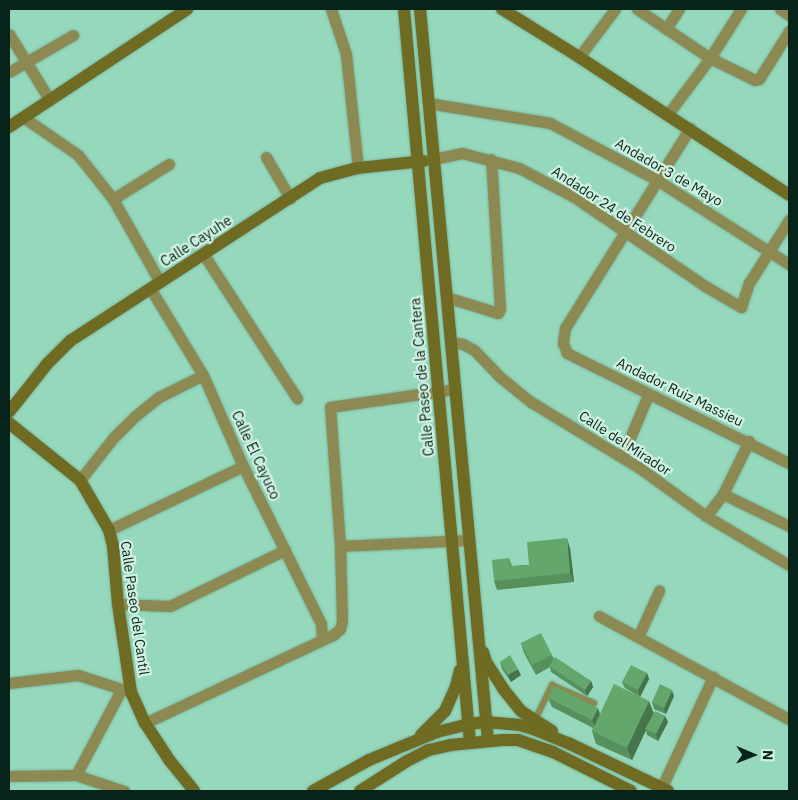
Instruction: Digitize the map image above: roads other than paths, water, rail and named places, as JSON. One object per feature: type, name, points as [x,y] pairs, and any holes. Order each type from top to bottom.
[{"type":"main road","points":[[9,127],[187,9]]},
{"type":"main road","name":"Calle Paseo de la Cantera","points":[[404,9],[470,743]]},
{"type":"main road","points":[[420,9],[488,741]]},
{"type":"main road","points":[[502,9],[690,128],[789,195]]},
{"type":"main road","name":"Calle Cayuhe","points":[[9,412],[47,364],[70,342],[320,178],[358,168],[434,160]]},
{"type":"main road","name":"Calle Paseo del Cantil","points":[[9,423],[80,480],[109,530],[113,546],[126,691],[170,761],[194,791]]},
{"type":"main road","points":[[476,627],[486,662],[504,690],[534,725],[663,790]]},
{"type":"main road","points":[[412,744],[445,711],[456,686],[462,661]]},
{"type":"main road","points":[[313,791],[369,760],[412,744],[437,732],[468,724],[486,722],[520,726],[534,725]]},
{"type":"main road","points":[[360,791],[407,761],[430,750],[470,743],[518,740],[531,744],[631,791]]},
{"type":"street","points":[[331,9],[346,54],[358,168]]},
{"type":"street","points":[[579,57],[615,9]]},
{"type":"street","points":[[637,9],[710,58],[755,80],[760,79],[789,31]]},
{"type":"street","points":[[666,29],[679,9]]},
{"type":"street","points":[[668,114],[710,58],[741,9]]},
{"type":"street","points":[[780,9],[789,15]]},
{"type":"street","points":[[9,34],[49,99]]},
{"type":"street","points":[[9,72],[73,35]]},
{"type":"street","name":"Andador 3 de Mayo","points":[[428,103],[550,123],[657,180],[789,264]]},
{"type":"street","name":"Calle El Cayuco","points":[[23,117],[78,155],[113,199],[155,285],[202,374],[243,466],[321,624],[322,639]]},
{"type":"street","points":[[625,232],[690,128]]},
{"type":"street","name":"Andador 24 de Febrero","points":[[434,160],[462,153],[491,159],[519,168],[574,197],[741,307],[749,283],[770,251]]},
{"type":"street","points":[[266,157],[290,198]]},
{"type":"street","points":[[446,297],[498,313],[500,309],[491,159]]},
{"type":"street","points":[[113,199],[169,164]]},
{"type":"street","points":[[770,251],[789,220]]},
{"type":"street","name":"Andador Ruiz Massieu","points":[[625,232],[565,328],[563,343],[567,353],[648,395],[749,441],[789,463]]},
{"type":"street","points":[[204,255],[297,398]]},
{"type":"street","name":"Calle del Mirador","points":[[450,342],[463,344],[474,350],[500,376],[531,402],[622,457],[706,516],[789,565]]},
{"type":"street","points":[[80,480],[113,438],[134,417],[159,397],[202,374]]},
{"type":"street","points":[[146,723],[333,635],[340,629],[342,621],[340,546],[330,408],[454,390]]},
{"type":"street","points":[[622,457],[648,395]]},
{"type":"street","points":[[706,516],[723,494],[749,441]]},
{"type":"street","points":[[109,530],[243,466]]},
{"type":"street","points":[[723,494],[789,526]]},
{"type":"street","points":[[340,546],[468,540]]},
{"type":"street","points":[[118,604],[170,606],[284,550]]},
{"type":"street","points":[[638,637],[659,591]]},
{"type":"street","points":[[599,616],[789,719]]},
{"type":"street","points":[[9,683],[78,675],[126,691],[76,775]]},
{"type":"street","points":[[663,790],[713,677]]},
{"type":"street","points":[[9,776],[76,775],[124,791]]},
{"type":"lane","points":[[531,744],[534,725],[552,685],[594,704]]}]
